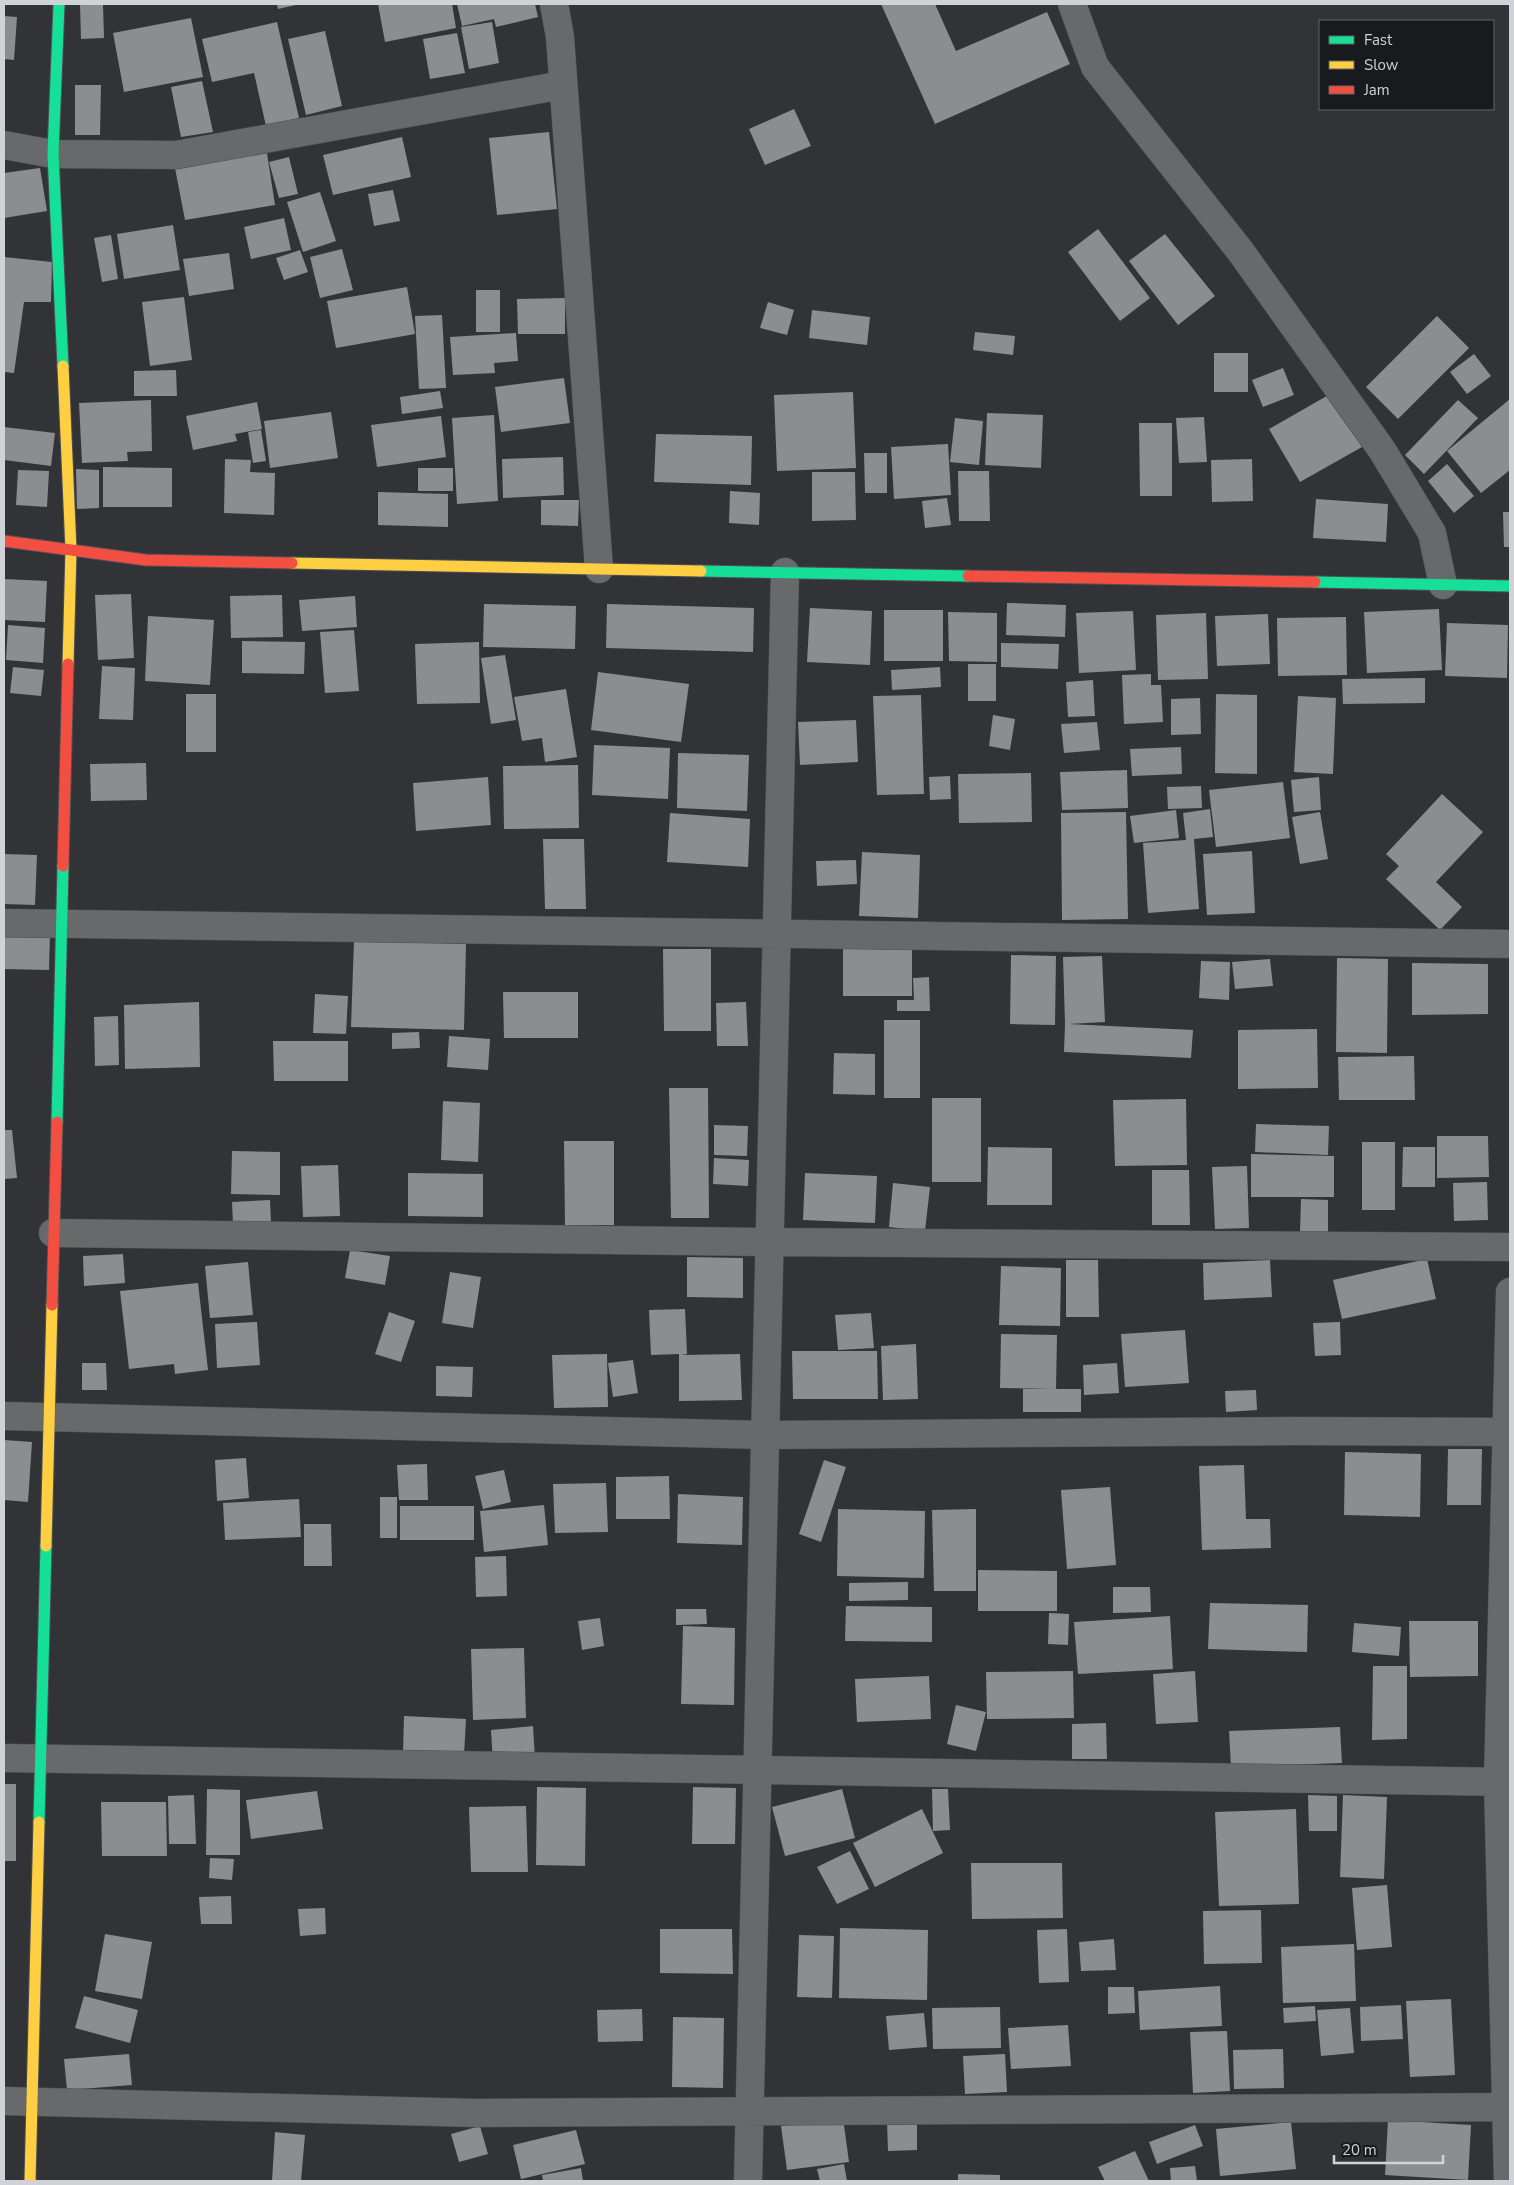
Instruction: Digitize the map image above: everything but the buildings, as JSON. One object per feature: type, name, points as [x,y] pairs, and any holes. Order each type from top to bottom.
[{"type":"street","points":[[30,2181],[71,550],[53,154],[59,4]]},
{"type":"street","points":[[554,4],[560,37],[599,569]]},
{"type":"street","points":[[1072,4],[1094,67],[1241,252],[1382,450],[1432,534],[1443,585]]},
{"type":"street","points":[[4,145],[53,154],[176,154],[563,84]]},
{"type":"street","points":[[4,541],[146,560],[1510,586]]},
{"type":"street","points":[[748,2181],[785,572]]},
{"type":"street","points":[[4,923],[1510,944]]},
{"type":"street","points":[[53,1233],[769,1242],[1510,1247]]},
{"type":"street","points":[[1508,2181],[1504,1782],[1510,1292]]},
{"type":"street","points":[[4,1416],[765,1434],[1293,1431],[1508,1432]]},
{"type":"street","points":[[4,1758],[1504,1782]]},
{"type":"street","points":[[4,2101],[476,2113],[1508,2107]]},
{"type":"traffic: fast","points":[[59,4],[53,154],[63,366]]},
{"type":"traffic: fast","points":[[701,571],[968,576]]},
{"type":"traffic: fast","points":[[1315,582],[1510,586]]},
{"type":"traffic: fast","points":[[57,1122],[63,866]]},
{"type":"traffic: fast","points":[[39,1822],[46,1546]]},
{"type":"traffic: slow","points":[[63,366],[71,550],[68,664]]},
{"type":"traffic: slow","points":[[292,563],[701,571]]},
{"type":"traffic: slow","points":[[46,1546],[52,1305]]},
{"type":"traffic: slow","points":[[30,2181],[39,1822]]},
{"type":"traffic: jam","points":[[4,541],[146,560],[292,563]]},
{"type":"traffic: jam","points":[[968,576],[1315,582]]},
{"type":"traffic: jam","points":[[63,866],[68,664]]},
{"type":"traffic: jam","points":[[52,1305],[57,1122]]}]
